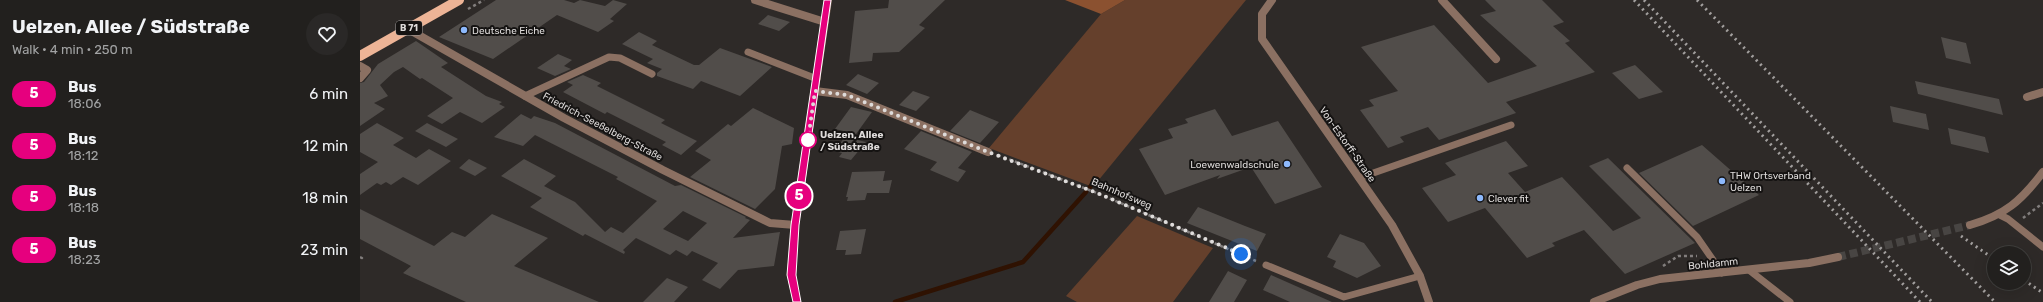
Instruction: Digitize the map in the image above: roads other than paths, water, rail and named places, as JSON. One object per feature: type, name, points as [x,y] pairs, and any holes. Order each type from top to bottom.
[{"type":"main road","name":"B 71","points":[[360,56],[459,0]]},
{"type":"street","points":[[755,0],[825,22]]},
{"type":"street","points":[[797,302],[791,275],[795,225],[828,0]]},
{"type":"street","name":"Von-Estorff-Straße","points":[[1272,0],[1262,14],[1262,39],[1392,225],[1420,276],[1429,302]]},
{"type":"street","points":[[1442,0],[1496,59]]},
{"type":"street","name":"Friedrich-Seeßelberg-Straße","points":[[408,28],[525,96],[656,166],[770,223],[795,225]]},
{"type":"street","points":[[360,66],[366,70],[360,78]]},
{"type":"street","points":[[815,91],[847,95],[988,152]]},
{"type":"street","points":[[2027,97],[2043,92]]},
{"type":"street","points":[[1970,225],[1989,220],[2008,211],[2023,198],[2043,172]]},
{"type":"street","name":"Bohldamm","points":[[1594,302],[1637,285],[1660,279],[1809,263],[1838,257]]},
{"type":"lane","points":[[748,52],[816,79]]},
{"type":"lane","points":[[525,96],[595,62],[609,57],[620,58],[652,74]]},
{"type":"lane","points":[[1359,178],[1511,125]]},
{"type":"lane","points":[[1627,168],[1697,237],[1722,273]]},
{"type":"lane","points":[[2000,215],[2008,219],[2043,246]]},
{"type":"lane","points":[[1266,265],[1344,297],[1420,276]]},
{"type":"lane","points":[[1749,270],[1790,302]]},
{"type":"waterway","points":[[1090,187],[1097,179]]},
{"type":"waterway","points":[[895,302],[1023,262],[1086,192]]},
{"type":"tunnel","points":[[1838,257],[1970,225]]},
{"type":"railway","points":[[1634,0],[1920,302]]},
{"type":"railway","points":[[1644,0],[1932,302]]},
{"type":"railway","points":[[1697,0],[1995,302]]},
{"type":"railway","points":[[1961,236],[1987,254]]},
{"type":"railway","points":[[2031,285],[2043,293]]},
{"type":"place","name":"Deutsche Eiche","points":[[464,30]]},
{"type":"place","name":"Uelzen, Allee / Südstraße","points":[[808,140]]},
{"type":"place","name":"Loewenwaldschule","points":[[1287,164]]},
{"type":"place","name":"THW Ortsverband Uelzen","points":[[1722,181]]},
{"type":"place","name":"Clever fit","points":[[1480,198]]}]
